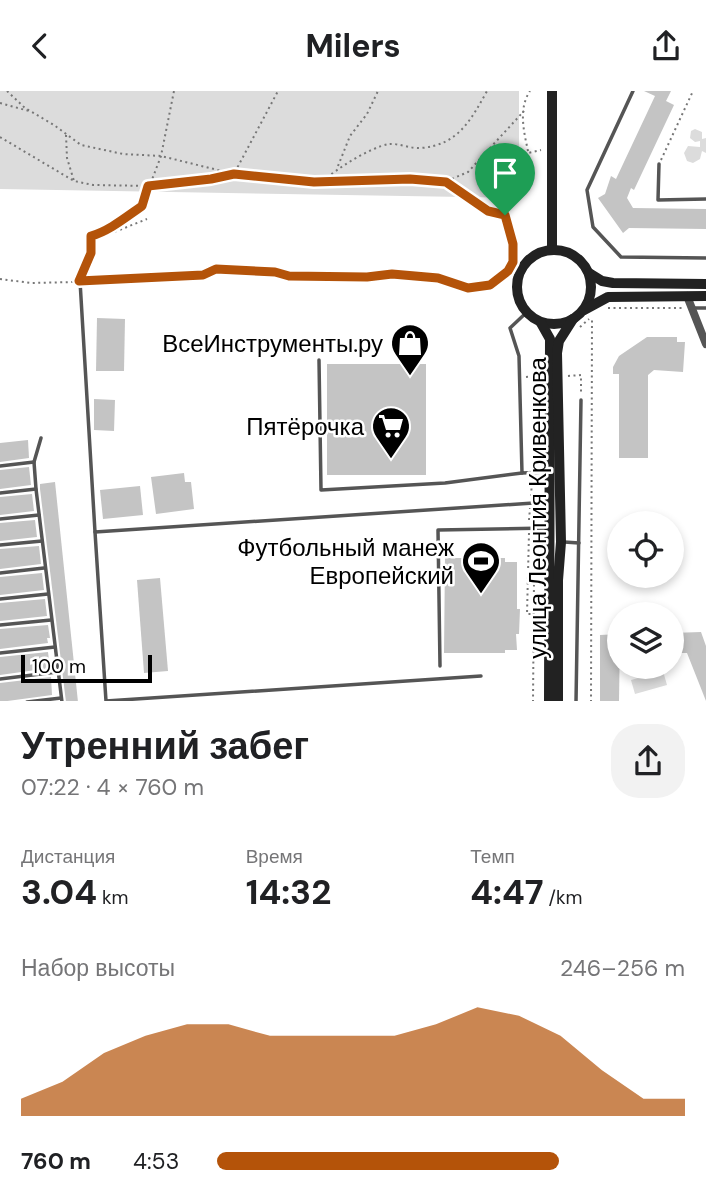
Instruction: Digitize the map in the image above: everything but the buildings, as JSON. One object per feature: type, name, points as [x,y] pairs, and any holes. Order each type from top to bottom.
[{"type":"street","points":[[552,91],[552,250]]},
{"type":"street","points":[[588,313],[589,274],[584,264],[572,254],[552,250],[540,253],[527,262],[519,276],[517,291],[521,304],[541,323],[552,325],[573,319],[588,313],[608,297],[706,296]]},
{"type":"street","points":[[589,274],[613,283],[706,284]]},
{"type":"street","points":[[687,296],[702,325],[706,344]]},
{"type":"street","name":"улица Леонтия Кривенкова","points":[[558,701],[558,580],[561,542],[557,353],[559,341],[573,319]]},
{"type":"street","name":"улица Леонтия Кривенкова","points":[[541,323],[550,339],[549,701]]},
{"type":"lane","points":[[634,91],[587,190],[593,227],[621,257],[706,258]]},
{"type":"lane","points":[[659,164],[658,199],[706,199]]},
{"type":"lane","points":[[79,281],[106,701],[481,676]]},
{"type":"lane","points":[[692,308],[706,308]]},
{"type":"lane","points":[[522,473],[519,356],[510,328],[527,311]]},
{"type":"lane","points":[[319,360],[321,490],[445,484],[522,473],[550,472]]},
{"type":"lane","points":[[576,701],[581,400]]},
{"type":"lane","points":[[41,438],[34,462],[36,489],[62,700],[44,701]]},
{"type":"lane","points":[[0,466],[34,462]]},
{"type":"lane","points":[[0,493],[36,489]]},
{"type":"lane","points":[[95,532],[550,502]]},
{"type":"lane","points":[[0,519],[39,515]]},
{"type":"lane","points":[[440,666],[438,530],[550,528]]},
{"type":"lane","points":[[0,545],[42,541]]},
{"type":"lane","points":[[561,542],[579,543]]},
{"type":"lane","points":[[0,573],[44,568]]},
{"type":"lane","points":[[0,599],[48,594]]},
{"type":"lane","points":[[0,625],[51,620]]},
{"type":"lane","points":[[0,653],[55,647]]},
{"type":"lane","points":[[0,679],[57,672]]},
{"type":"path","points":[[7,91],[81,145],[123,154],[161,156],[234,174],[322,182],[410,179],[446,182],[468,172],[524,111]]},
{"type":"path","points":[[98,235],[142,206],[161,156],[174,91]]},
{"type":"path","points":[[0,137],[74,181],[93,185],[148,186],[211,179],[234,174],[278,91]]},
{"type":"path","points":[[337,167],[350,136],[367,114],[378,91]]},
{"type":"path","points":[[322,182],[337,167],[389,144],[421,148],[449,141],[470,123],[487,91]]},
{"type":"path","points":[[528,153],[522,125],[530,91]]},
{"type":"path","points":[[659,164],[693,91]]},
{"type":"path","points":[[0,103],[33,112]]},
{"type":"path","points":[[66,134],[67,158],[74,181]]},
{"type":"path","points":[[0,279],[31,283],[79,281],[203,275],[216,269],[275,272],[289,276],[367,277],[392,274],[438,278],[468,288],[490,285],[508,271],[513,262],[513,244],[503,202],[510,177],[528,153],[552,149]]},
{"type":"path","points":[[446,182],[488,211],[505,215]]},
{"type":"path","points":[[79,281],[91,253],[91,236],[117,232],[147,219]]},
{"type":"path","points":[[604,308],[692,308]]},
{"type":"path","points":[[574,332],[588,313],[598,312]]},
{"type":"path","points":[[588,313],[591,701]]},
{"type":"path","points":[[566,376],[581,375],[581,400]]},
{"type":"path","points":[[532,473],[527,614],[534,614]]},
{"type":"shaded area","points":[[0,91],[519,91],[519,198],[0,189]]},
{"type":"shaded area","points":[[695,129],[702,132],[702,139],[706,138],[706,153],[702,151],[700,159],[693,163],[687,161],[684,153],[688,146],[700,147],[700,141],[695,142],[690,138],[691,131]]},
{"type":"shaded area","points":[[665,679],[667,685],[635,694],[631,680]]},
{"type":"place","name":"ВсеИнструменты.ру","points":[[410,377]]},
{"type":"place","name":"Пятёрочка","points":[[391,460]]},
{"type":"place","name":"Футбольный манеж Европейский","points":[[481,595]]},
{"type":"route","points":[[234,174],[314,182],[410,179],[446,182],[488,211],[505,215],[513,244],[513,262],[508,271],[490,285],[468,288],[438,278],[392,274],[367,277],[289,276],[275,272],[216,269],[203,275],[79,281],[91,253],[91,236],[116,225],[142,206],[148,186],[234,174]]}]
